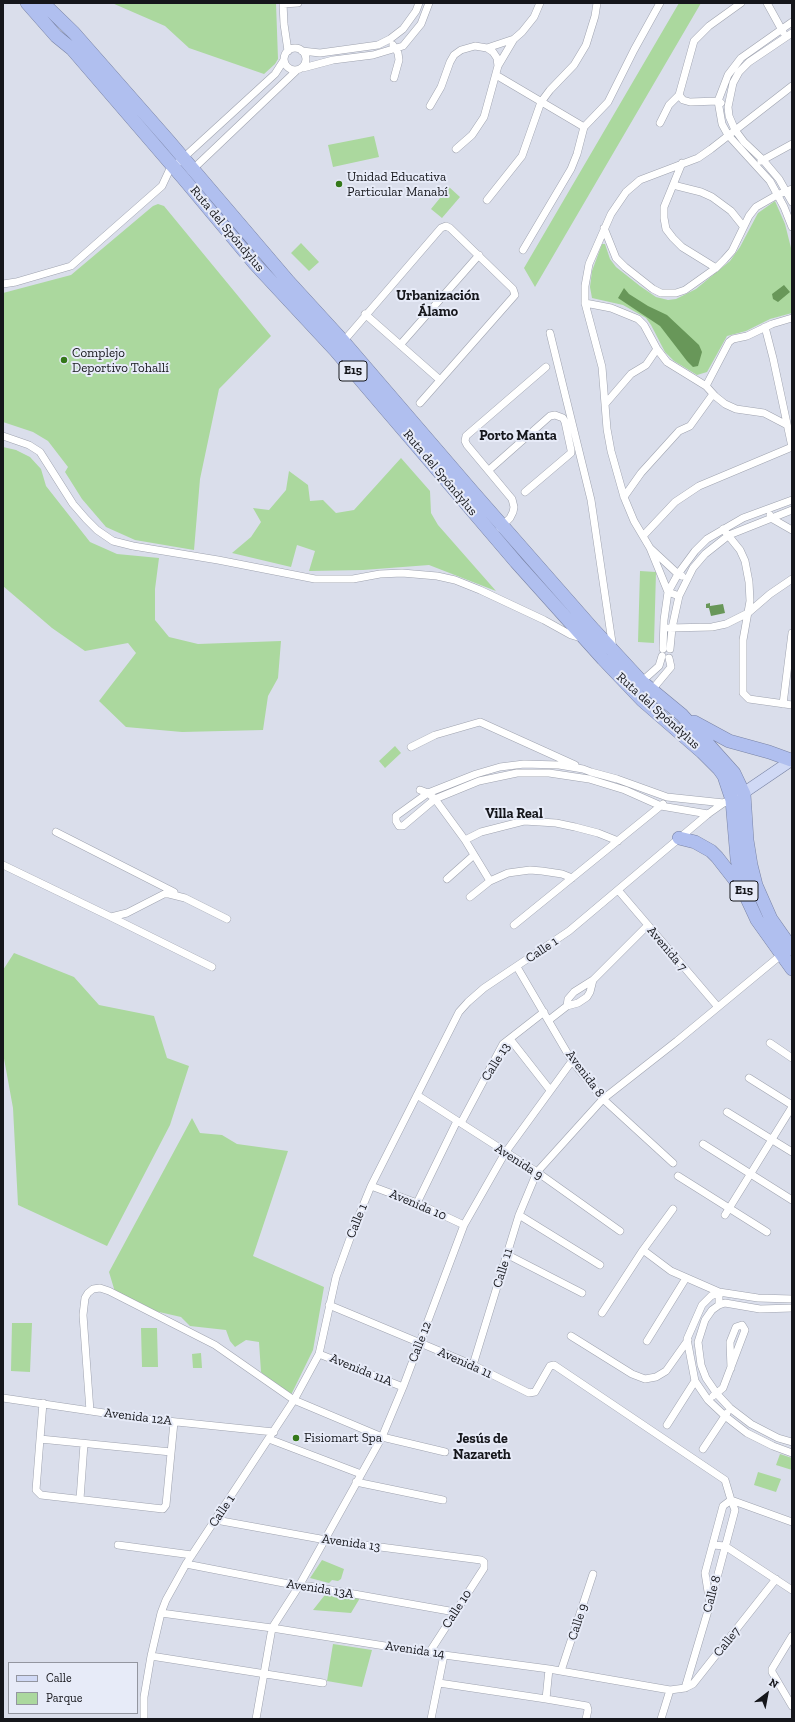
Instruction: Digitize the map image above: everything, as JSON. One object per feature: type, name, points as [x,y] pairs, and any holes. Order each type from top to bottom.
[{"type":"highway","name":"Ruta del Spóndylus","points":[[27,3],[56,36],[72,50],[179,163]]},
{"type":"highway","name":"Ruta del Spóndylus","points":[[43,3],[74,33],[188,174],[255,264],[339,346],[498,530],[585,639],[642,691],[724,776],[737,859],[744,892],[757,920],[787,952]]},
{"type":"highway","name":"Ruta del Spóndylus","points":[[498,530],[614,651],[642,691],[682,715],[734,773],[744,794],[747,840],[756,885],[787,952],[792,969]]},
{"type":"highway","points":[[682,715],[729,741],[769,752],[791,760]]},
{"type":"highway","points":[[679,838],[695,842],[710,851],[726,867],[744,892]]},
{"type":"main road","points":[[728,802],[744,794],[791,760]]},
{"type":"street","points":[[3,284],[16,282],[71,266],[162,186],[169,171],[208,137],[275,74],[288,51],[283,4],[298,3]]},
{"type":"street","points":[[288,51],[295,48],[302,51],[320,53],[371,47],[390,39],[407,24],[416,11],[419,3]]},
{"type":"street","points":[[284,60],[286,67],[299,69],[333,60],[380,54],[394,47],[402,46],[421,24],[429,3]]},
{"type":"street","points":[[498,66],[514,39],[529,24],[540,3]]},
{"type":"street","points":[[487,200],[522,156],[541,102],[550,90],[574,65],[586,45],[596,16],[597,3]]},
{"type":"street","points":[[523,250],[571,169],[577,154],[584,127],[608,102],[660,3]]},
{"type":"street","points":[[660,123],[669,105],[679,95],[694,41],[709,26],[741,3]]},
{"type":"street","points":[[767,3],[781,29],[789,35],[749,62],[739,72],[733,83],[728,107],[729,116],[735,130],[744,142],[763,160],[789,190],[792,202]]},
{"type":"street","points":[[792,22],[751,49],[732,67],[718,101],[720,116],[728,135],[770,181],[784,207],[792,227]]},
{"type":"street","points":[[390,39],[398,53],[399,60],[394,78]]},
{"type":"street","points":[[430,106],[441,87],[446,69],[454,55],[468,47],[487,48],[514,39]]},
{"type":"street","points":[[456,149],[472,135],[484,117],[498,66],[497,58],[493,52],[487,48]]},
{"type":"street","points":[[355,49],[356,58]]},
{"type":"street","points":[[188,174],[238,125],[305,65],[306,57],[302,51]]},
{"type":"street","points":[[496,76],[584,127]]},
{"type":"street","points":[[679,596],[668,592],[650,548],[634,521],[624,497],[608,436],[602,367],[585,303],[584,286],[588,264],[604,228],[626,192],[640,180],[698,158],[792,86]]},
{"type":"street","points":[[679,95],[683,100],[690,102],[718,101],[728,107]]},
{"type":"street","points":[[229,116],[238,125]]},
{"type":"street","points":[[208,137],[216,146]]},
{"type":"street","points":[[755,165],[792,144]]},
{"type":"street","points":[[682,163],[664,207],[666,229],[672,238],[682,247],[716,268]]},
{"type":"street","points":[[673,185],[701,192],[712,197],[731,211],[743,226]]},
{"type":"street","points":[[604,228],[616,258],[654,289],[661,293],[676,293],[685,290],[716,268],[732,251],[743,226],[756,207],[789,190]]},
{"type":"street","points":[[339,346],[365,314],[441,228],[446,226],[450,228],[513,289],[514,295],[420,404]]},
{"type":"street","points":[[400,345],[478,255]]},
{"type":"street","points":[[585,303],[611,308],[638,319],[644,325],[656,349],[666,362],[706,386],[725,404],[736,409],[764,413],[787,425]]},
{"type":"street","points":[[365,314],[440,380]]},
{"type":"street","points":[[706,386],[729,342],[733,339],[747,336],[765,327],[792,318]]},
{"type":"street","points":[[643,536],[675,502],[699,486],[792,447],[765,327]]},
{"type":"street","points":[[550,333],[591,500],[614,651]]},
{"type":"street","points":[[606,403],[631,374],[646,365],[656,349]]},
{"type":"street","points":[[498,530],[510,518],[514,507],[512,499],[467,445],[465,440],[466,436],[546,367]]},
{"type":"street","points":[[624,497],[641,473],[679,431],[690,426],[713,394]]},
{"type":"street","points":[[489,470],[550,416],[559,416],[565,422],[571,453],[525,492]]},
{"type":"street","points":[[3,436],[29,445],[40,452],[82,514],[97,530],[113,541],[133,546],[218,560],[315,579],[353,578],[380,574],[402,573],[455,580],[544,620],[571,636],[585,639],[594,630]]},
{"type":"street","points":[[671,667],[666,653],[664,620],[668,592],[678,574],[707,538],[743,518],[792,500]]},
{"type":"street","points":[[768,510],[771,518],[792,530]]},
{"type":"street","points":[[642,691],[666,653],[679,596],[693,568],[705,554],[729,535],[792,510]]},
{"type":"street","points":[[723,529],[740,550],[745,561],[749,582],[750,601],[743,640],[743,693],[749,699],[792,705]]},
{"type":"street","points":[[650,548],[678,574],[687,578]]},
{"type":"street","points":[[664,629],[712,627],[726,624],[748,614],[770,594],[792,579]]},
{"type":"street","points":[[783,704],[792,633]]},
{"type":"street","points":[[659,666],[671,667]]},
{"type":"street","points":[[642,691],[665,674],[671,667]]},
{"type":"street","points":[[411,747],[435,735],[480,722],[583,769],[590,776]]},
{"type":"street","points":[[583,769],[550,765],[517,765],[500,767],[477,777],[435,798],[404,826],[399,826],[396,821],[396,816],[428,793],[462,778],[477,777],[517,773],[549,773],[590,776],[667,797],[728,802]]},
{"type":"street","points":[[517,765],[517,773]]},
{"type":"street","points":[[549,773],[550,765]]},
{"type":"street","points":[[627,787],[661,806],[708,814]]},
{"type":"street","points":[[420,790],[435,798],[465,840],[490,881]]},
{"type":"street","points":[[514,924],[661,806],[667,797]]},
{"type":"street","name":"Calle 1","points":[[144,1719],[144,1697],[151,1656],[161,1613],[171,1589],[274,1432],[320,1354],[329,1305],[339,1269],[371,1186],[459,1012],[484,988],[569,931],[708,814],[728,802]]},
{"type":"street","points":[[465,840],[481,832],[524,821],[569,825],[598,833],[618,841]]},
{"type":"street","points":[[56,832],[227,919]]},
{"type":"street","points":[[447,879],[474,855]]},
{"type":"street","points":[[3,865],[212,967]]},
{"type":"street","points":[[470,897],[490,881],[508,874],[530,870],[553,872],[572,878]]},
{"type":"street","name":"Avenida 7","points":[[618,890],[718,1007]]},
{"type":"street","points":[[111,917],[127,913],[164,894],[180,895]]},
{"type":"street","points":[[567,1006],[568,999],[580,986],[593,980],[648,925]]},
{"type":"street","points":[[537,1172],[603,1099],[787,952]]},
{"type":"street","name":"Avenida 8","points":[[516,967],[549,1020],[572,1061],[603,1099],[673,1164]]},
{"type":"street","points":[[549,1020],[567,1006],[578,1003],[587,997],[593,980]]},
{"type":"street","name":"Calle 13","points":[[417,1204],[459,1122],[503,1044],[544,1012]]},
{"type":"street","points":[[510,1039],[550,1090]]},
{"type":"street","points":[[770,1043],[792,1058]]},
{"type":"street","name":"Calle 12","points":[[272,1628],[326,1540],[356,1482],[382,1437],[420,1343],[464,1225],[505,1152],[572,1061]]},
{"type":"street","points":[[727,1211],[792,1106],[749,1078]]},
{"type":"street","name":"Avenida 9","points":[[417,1095],[537,1172],[620,1231]]},
{"type":"street","points":[[727,1112],[792,1152]]},
{"type":"street","points":[[703,1144],[792,1200]]},
{"type":"street","name":"Calle 11","points":[[473,1364],[520,1215],[537,1172]]},
{"type":"street","points":[[678,1176],[727,1211],[767,1232]]},
{"type":"street","name":"Avenida 10","points":[[371,1186],[464,1225]]},
{"type":"street","points":[[602,1313],[643,1250],[673,1209]]},
{"type":"street","points":[[520,1215],[600,1265]]},
{"type":"street","points":[[643,1250],[671,1271],[719,1292],[758,1298],[790,1299],[790,1308],[760,1309],[726,1303],[719,1305],[712,1310],[705,1320],[698,1342],[701,1365],[706,1378],[717,1394],[730,1408],[751,1424],[778,1438],[792,1442]]},
{"type":"street","points":[[508,1255],[582,1293]]},
{"type":"street","points":[[647,1341],[686,1278]]},
{"type":"street","points":[[90,1411],[83,1315],[85,1298],[93,1288],[109,1291],[215,1346],[294,1400],[382,1437],[446,1452]]},
{"type":"street","points":[[719,1292],[719,1305]]},
{"type":"street","points":[[571,1336],[632,1374],[645,1379],[656,1377],[666,1371],[687,1340],[702,1305],[719,1292]]},
{"type":"street","name":"Avenida 11","points":[[329,1305],[473,1364],[529,1392],[535,1392]]},
{"type":"street","points":[[708,1400],[723,1388],[731,1368],[739,1344],[744,1332],[744,1327],[738,1326],[733,1333],[729,1350],[731,1368]]},
{"type":"street","points":[[733,1333],[739,1344]]},
{"type":"street","points":[[687,1340],[698,1342]]},
{"type":"street","points":[[687,1340],[695,1381],[708,1400],[725,1416],[747,1433],[773,1446],[792,1453]]},
{"type":"street","name":"Avenida 11A","points":[[320,1354],[403,1386]]},
{"type":"street","name":"Calle 8","points":[[535,1392],[550,1366],[554,1365],[725,1480],[735,1510],[710,1604],[685,1688]]},
{"type":"street","points":[[667,1425],[695,1381]]},
{"type":"street","name":"Avenida 12A","points":[[3,1398],[174,1422],[274,1432]]},
{"type":"street","points":[[43,1403],[36,1487],[38,1493],[41,1495],[163,1509],[166,1505],[174,1422]]},
{"type":"street","points":[[703,1449],[730,1408]]},
{"type":"street","points":[[747,1433],[751,1424]]},
{"type":"street","points":[[40,1439],[171,1452]]},
{"type":"street","points":[[269,1439],[361,1474]]},
{"type":"street","points":[[80,1499],[84,1444]]},
{"type":"street","points":[[356,1482],[443,1500]]},
{"type":"street","points":[[710,1604],[705,1573],[723,1506],[731,1500],[792,1522]]},
{"type":"street","name":"Avenida 13","points":[[216,1520],[326,1540],[481,1560],[485,1565]]},
{"type":"street","points":[[118,1545],[192,1555]]},
{"type":"street","points":[[713,1545],[725,1546],[792,1590]]},
{"type":"street","name":"Avenida 13A","points":[[186,1564],[299,1586],[309,1586],[455,1612]]},
{"type":"street","name":"Calle 10","points":[[429,1653],[485,1565]]},
{"type":"street","name":"Calle 9","points":[[561,1671],[593,1574]]},
{"type":"street","name":"Calle7","points":[[685,1688],[693,1684],[776,1579]]},
{"type":"street","name":"Avenida 14","points":[[161,1613],[272,1628],[429,1653],[549,1669],[670,1690]]},
{"type":"street","points":[[256,1719],[272,1628]]},
{"type":"street","points":[[792,1636],[772,1669],[772,1672],[792,1706]]},
{"type":"street","points":[[432,1719],[444,1655]]},
{"type":"street","points":[[151,1656],[323,1683]]},
{"type":"street","points":[[546,1699],[549,1669]]},
{"type":"street","points":[[439,1683],[587,1706],[588,1710],[586,1719]]},
{"type":"street","points":[[661,1719],[670,1690],[685,1688]]},
{"type":"green space","points":[[112,3],[276,3],[278,59],[275,64],[264,74],[189,48],[165,26]]},
{"type":"green space","points":[[679,3],[701,3],[535,287],[524,268]]},
{"type":"green space","points":[[374,136],[379,157],[333,167],[328,145]]},
{"type":"green space","points":[[449,187],[460,197],[442,218],[431,209]]},
{"type":"green space","points":[[775,201],[785,224],[792,252],[792,313],[770,319],[746,331],[727,336],[707,372],[697,375],[674,361],[665,352],[646,318],[623,305],[592,298],[590,287],[592,271],[602,244],[605,244],[610,259],[616,267],[640,286],[656,297],[668,300],[676,299],[696,289],[730,261],[740,247],[758,213]]},
{"type":"green space","points":[[158,204],[164,206],[271,336],[219,389],[200,479],[194,550],[135,540],[106,527],[82,499],[65,472],[68,467],[48,441],[33,432],[3,422],[3,293],[71,275],[153,206]]},
{"type":"green space","points":[[301,243],[319,262],[309,271],[291,253]]},
{"type":"green space","points":[[3,447],[16,450],[30,457],[41,469],[46,486],[90,542],[117,554],[159,558],[155,589],[155,620],[169,637],[198,644],[281,641],[278,678],[268,696],[263,730],[182,732],[126,727],[99,701],[136,653],[128,643],[85,651],[52,628],[3,586]]},
{"type":"green space","points":[[401,458],[430,491],[431,513],[438,525],[496,591],[429,565],[363,570],[309,571],[315,551],[297,545],[291,567],[232,553],[251,537],[261,522],[253,508],[269,510],[286,490],[289,471],[308,485],[310,501],[323,500],[336,513],[354,510]]},
{"type":"green space","points":[[640,571],[656,572],[654,643],[638,642]]},
{"type":"green space","points":[[395,746],[401,753],[385,768],[379,761]]},
{"type":"green space","points":[[14,953],[74,977],[99,1005],[154,1016],[167,1058],[189,1066],[170,1125],[107,1246],[18,1205],[13,1108],[3,1053],[3,970]]},
{"type":"green space","points":[[192,1118],[200,1133],[222,1135],[237,1144],[288,1151],[253,1256],[324,1287],[313,1350],[290,1397],[261,1372],[259,1342],[246,1340],[235,1347],[230,1341],[226,1330],[190,1326],[181,1317],[146,1309],[115,1292],[109,1272]]},
{"type":"green space","points":[[12,1323],[32,1323],[30,1372],[11,1371]]},
{"type":"green space","points":[[141,1328],[157,1328],[158,1367],[142,1367]]},
{"type":"green space","points":[[201,1353],[202,1368],[193,1368],[192,1354]]},
{"type":"green space","points":[[780,1454],[792,1458],[792,1470],[776,1465]]},
{"type":"green space","points":[[758,1472],[781,1479],[776,1492],[754,1485]]},
{"type":"green space","points":[[322,1560],[344,1569],[341,1579],[338,1581],[332,1580],[329,1583],[310,1578]]},
{"type":"green space","points":[[328,1591],[360,1598],[351,1613],[313,1610]]},
{"type":"green space","points":[[333,1644],[372,1650],[362,1687],[327,1681]]},
{"type":"shaded area","points":[[784,285],[790,292],[778,302],[773,299],[772,294]]},
{"type":"shaded area","points":[[624,288],[629,294],[648,306],[667,315],[699,345],[702,352],[698,366],[693,367],[687,361],[660,326],[618,298]]},
{"type":"shaded area","points":[[710,603],[710,606],[723,604],[725,613],[711,616],[709,608],[706,608],[706,604]]},
{"type":"place","name":"Unidad Educativa Particular Manabí","points":[[339,184]]},
{"type":"place","name":"Complejo Deportivo Tohallí","points":[[64,360]]},
{"type":"place","name":"Fisiomart Spa","points":[[296,1438]]},
{"type":"district","name":"Urbanización Álamo","points":[[438,304]]},
{"type":"district","name":"Porto Manta","points":[[518,436]]},
{"type":"district","name":"Villa Real","points":[[514,814]]},
{"type":"district","name":"Jesús de Nazareth","points":[[482,1448]]}]
